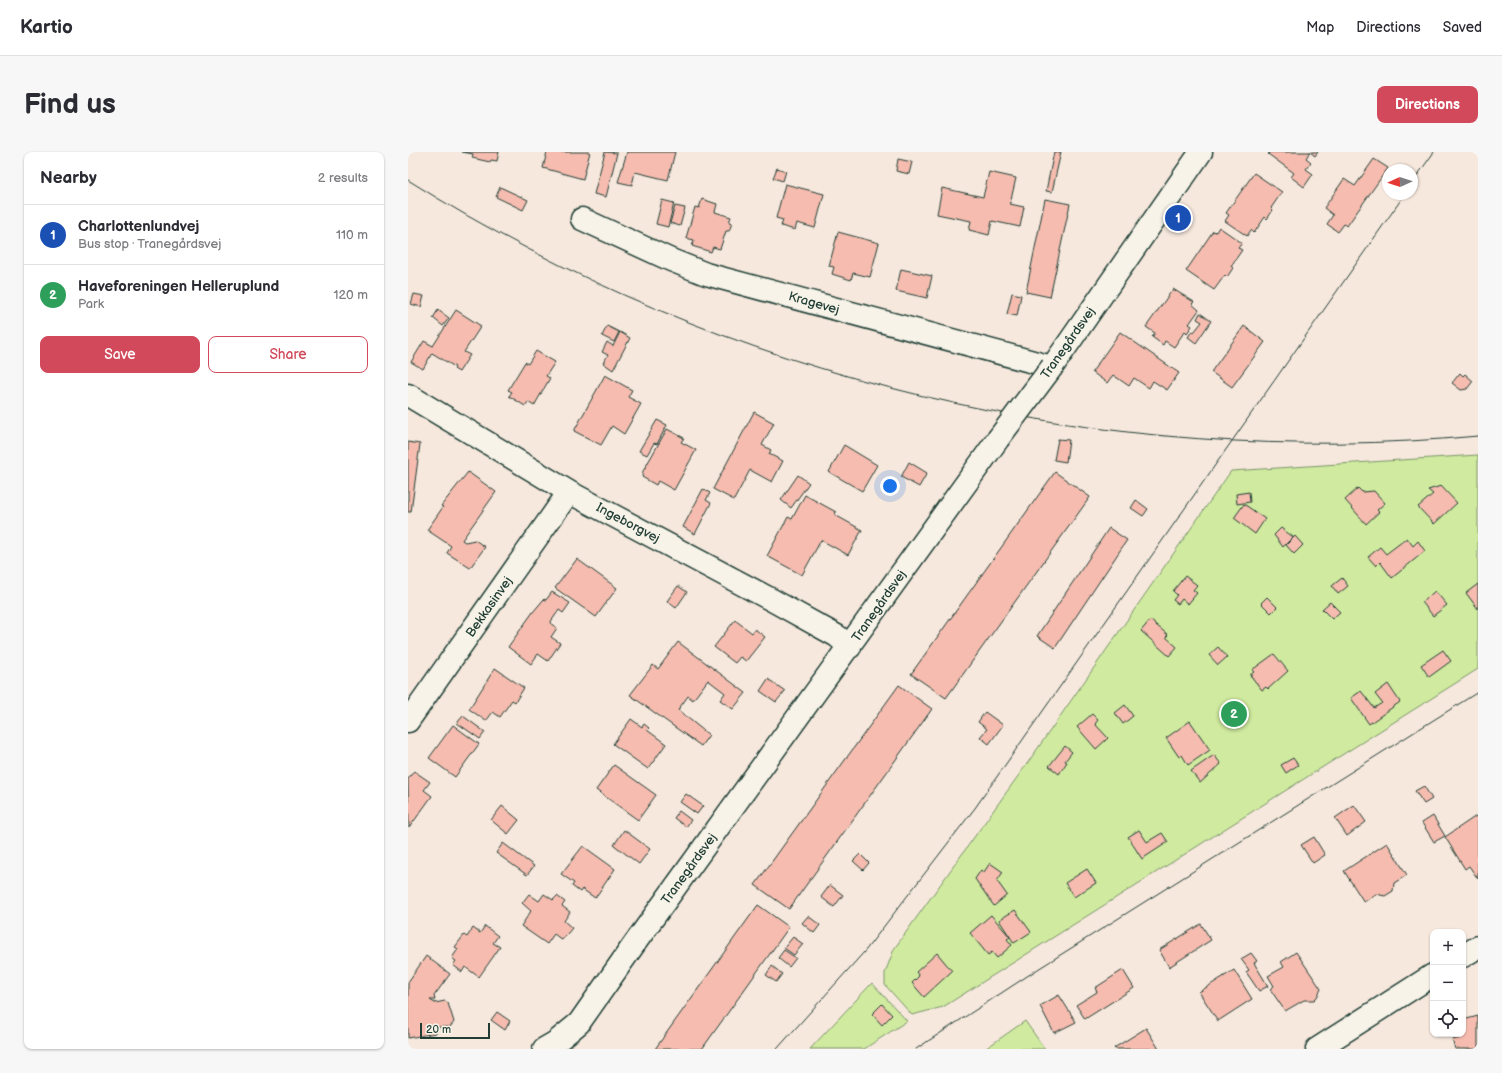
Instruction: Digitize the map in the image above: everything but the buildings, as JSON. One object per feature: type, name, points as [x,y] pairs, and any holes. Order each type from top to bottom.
[{"type":"street","name":"Tranegårdsvej","points":[[544,1049],[579,1023],[635,943],[1052,367],[1201,152]]},
{"type":"street","name":"Kragevej","points":[[582,219],[670,260],[706,274],[1052,367]]},
{"type":"street","name":"Ingeborgvej","points":[[408,395],[569,492],[779,603],[837,636],[850,647]]},
{"type":"street","name":"Bekkasinvej","points":[[408,721],[569,492]]},
{"type":"street","points":[[1466,954],[1478,947]]},
{"type":"street","points":[[1318,1049],[1430,978]]},
{"type":"green space","points":[[1478,455],[1478,669],[943,1007],[912,1015],[885,985],[885,973],[894,949],[1031,758],[1231,471]]},
{"type":"green space","points":[[872,983],[907,1021],[864,1049],[810,1049]]},
{"type":"green space","points":[[1025,1021],[1045,1049],[985,1049]]},
{"type":"tram line","points":[[1418,175],[1434,152]]},
{"type":"tram line","points":[[408,180],[529,250],[656,309],[787,358],[922,396],[1059,423],[1199,439],[1338,443],[1478,436]]},
{"type":"tram line","points":[[777,1049],[865,951],[975,808],[1401,200]]},
{"type":"tram line","points":[[916,1049],[1038,969],[1478,692]]},
{"type":"place","name":"Charlottenlundvej","points":[[1178,218]]},
{"type":"place","name":"Haveforeningen Helleruplund","points":[[1234,714]]}]
